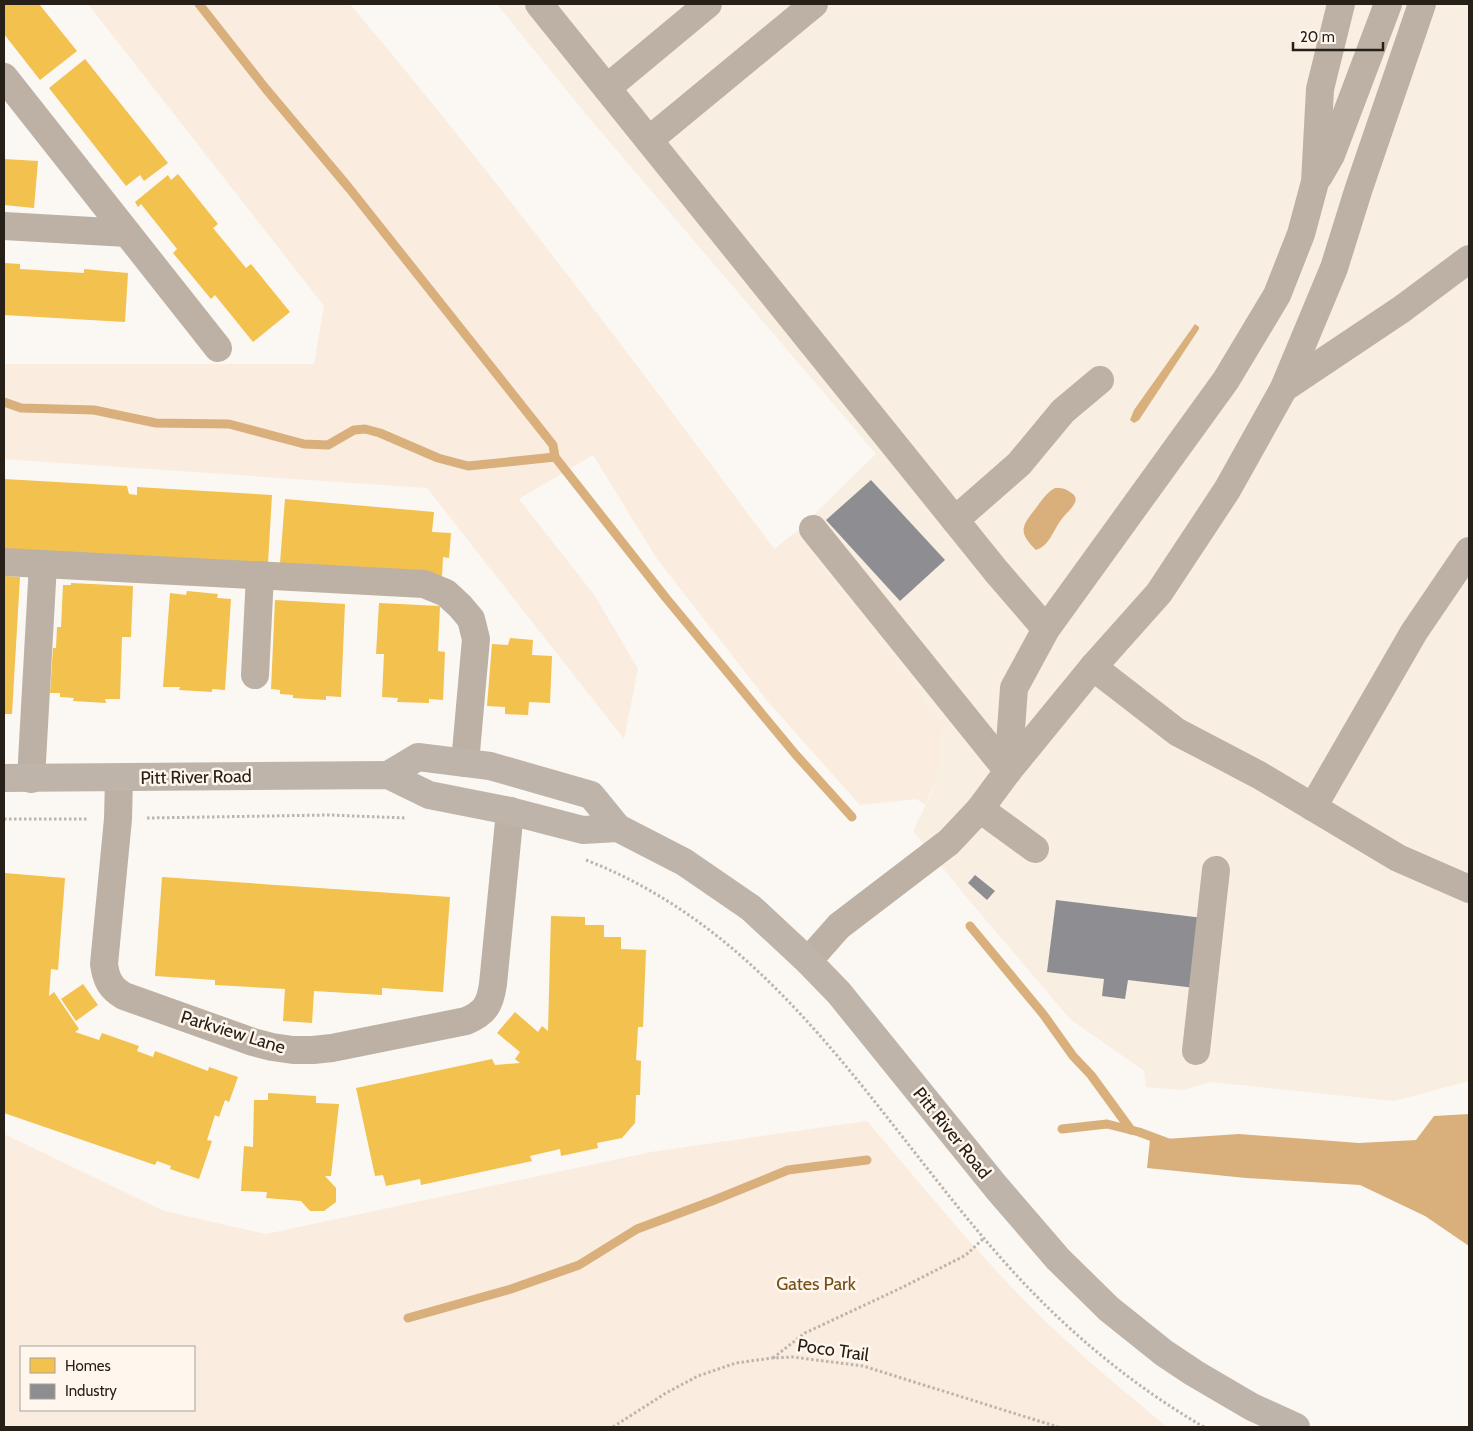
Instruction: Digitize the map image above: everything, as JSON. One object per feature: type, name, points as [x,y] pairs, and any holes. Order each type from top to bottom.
[{"type":"main road","name":"Pitt River Road","points":[[388,775],[418,758],[490,766],[591,795],[618,828],[684,862],[751,908],[839,992],[996,1187],[1058,1259],[1109,1309],[1164,1353],[1208,1382],[1252,1407],[1296,1427]]},
{"type":"main road","name":"Pitt River Road","points":[[4,778],[388,775],[429,795],[510,811],[583,830],[618,828]]},
{"type":"lane","points":[[539,4],[996,571],[1046,629]]},
{"type":"lane","points":[[607,88],[708,4]]},
{"type":"lane","points":[[649,140],[814,4]]},
{"type":"lane","points":[[1008,771],[1014,688],[1046,629],[1226,380],[1277,295],[1301,234],[1315,182],[1320,89],[1341,4]]},
{"type":"lane","points":[[1315,182],[1331,156],[1388,4]]},
{"type":"lane","points":[[808,961],[839,926],[948,842],[980,809],[1008,771],[1093,667],[1159,593],[1227,490],[1284,388],[1334,268],[1358,188],[1422,4]]},
{"type":"lane","points":[[4,77],[218,348]]},
{"type":"lane","points":[[4,226],[127,233]]},
{"type":"lane","points":[[1284,388],[1402,308],[1469,259]]},
{"type":"lane","points":[[955,520],[1019,464],[1063,411],[1100,380]]},
{"type":"lane","points":[[813,529],[1008,771]]},
{"type":"lane","points":[[1313,807],[1414,632],[1469,551]]},
{"type":"lane","points":[[4,562],[424,584],[446,593],[471,620],[476,639],[465,763]]},
{"type":"lane","points":[[31,778],[43,564]]},
{"type":"lane","points":[[255,675],[260,576]]},
{"type":"lane","points":[[1093,667],[1177,732],[1259,775],[1398,858],[1469,889]]},
{"type":"lane","name":"Parkview Lane","points":[[119,778],[118,819],[104,964],[109,983],[115,991],[134,999],[252,1042],[293,1050],[332,1048],[466,1021],[485,1009],[491,999],[493,984],[510,811]]},
{"type":"lane","points":[[980,809],[1035,849]]},
{"type":"lane","points":[[1196,1051],[1216,870]]},
{"type":"path","points":[[4,819],[329,815],[408,818]]},
{"type":"path","points":[[582,858],[624,876],[672,902],[720,937],[756,969],[794,1007],[840,1058],[984,1238],[1018,1276],[1081,1339],[1114,1366],[1173,1408],[1204,1427]]},
{"type":"path","points":[[772,1358],[805,1333],[902,1288],[966,1255],[984,1238]]},
{"type":"path","name":"Poco Trail","points":[[613,1427],[666,1393],[698,1376],[736,1363],[793,1357],[863,1366],[1058,1427]]},
{"type":"shaded area","points":[[497,4],[1469,4],[1469,1081],[1394,1101],[1211,1082],[1183,1090],[1146,1087],[1144,1071],[1070,1019],[913,831],[930,797],[940,769],[940,732],[945,726],[796,532],[876,454],[585,113]]},
{"type":"shaded area","points":[[1195,324],[1199,329],[1139,420],[1134,423],[1130,420],[1134,410]]},
{"type":"shaded area","points":[[1055,488],[1063,488],[1074,495],[1076,499],[1048,542],[1036,550],[1026,539],[1024,534],[1025,525],[1044,497]]},
{"type":"shaded area","points":[[1469,1114],[1469,1246],[1425,1216],[1360,1185],[1246,1178],[1147,1168],[1150,1140],[1239,1134],[1359,1143],[1416,1140],[1434,1116]]},
{"type":"green space","points":[[88,4],[350,4],[459,137],[566,273],[774,549],[796,532],[945,726],[940,732],[940,769],[926,805],[916,799],[860,805],[769,703],[657,559],[593,455],[519,499],[595,596],[638,669],[624,739],[427,488],[4,459],[4,364],[314,364],[324,306]]},
{"type":"green space","name":"Gates Park","points":[[867,1121],[964,1235],[1025,1301],[1077,1350],[1167,1427],[4,1427],[4,1134],[164,1211],[266,1234],[651,1152]]},
{"type":"building: Homes","points":[[4,4],[39,4],[77,51],[40,80],[4,34]]},
{"type":"building: Homes","points":[[85,59],[168,163],[144,181],[140,175],[126,186],[49,88]]},
{"type":"building: Homes","points":[[4,159],[38,161],[34,208],[4,205]]},
{"type":"building: Homes","points":[[178,174],[218,224],[213,228],[246,268],[251,264],[290,312],[253,342],[215,295],[211,299],[173,253],[177,249],[141,204],[138,207],[135,202],[168,175],[171,180]]},
{"type":"building: Homes","points":[[4,263],[20,264],[20,269],[84,273],[84,269],[128,273],[125,322],[4,315]]},
{"type":"building: Homes","points":[[4,479],[127,486],[129,494],[137,495],[137,487],[272,495],[268,563],[4,549]]},
{"type":"building: Homes","points":[[285,499],[434,512],[432,532],[451,533],[449,558],[443,557],[442,576],[280,563]]},
{"type":"building: Homes","points":[[4,576],[20,577],[12,714],[4,714]]},
{"type":"building: Homes","points":[[71,583],[133,586],[131,637],[122,637],[120,699],[105,699],[106,703],[73,701],[74,698],[60,697],[60,693],[50,693],[53,648],[56,648],[57,627],[61,627],[63,585],[71,585]]},
{"type":"building: Homes","points":[[187,591],[218,594],[217,598],[231,599],[225,690],[212,689],[212,692],[179,690],[180,687],[163,687],[170,593],[186,595]]},
{"type":"building: Homes","points":[[275,600],[345,604],[341,697],[326,696],[326,700],[293,698],[293,695],[280,694],[280,690],[271,689]]},
{"type":"building: Homes","points":[[379,603],[440,606],[438,651],[445,652],[443,700],[429,699],[429,703],[397,702],[398,698],[382,697],[384,654],[376,654]]},
{"type":"building: Homes","points":[[510,638],[533,640],[532,655],[552,656],[550,703],[529,702],[528,715],[505,714],[505,707],[487,706],[492,644],[508,645]]},
{"type":"building: Homes","points":[[4,873],[65,878],[58,970],[51,969],[49,996],[54,992],[79,1029],[75,1032],[99,1040],[102,1033],[139,1046],[137,1051],[153,1057],[155,1051],[208,1071],[209,1067],[238,1077],[229,1102],[225,1100],[219,1117],[215,1115],[207,1140],[212,1141],[199,1179],[170,1169],[171,1166],[157,1161],[155,1165],[4,1113]]},
{"type":"building: Homes","points":[[162,877],[450,897],[443,992],[382,988],[382,995],[314,991],[312,1023],[283,1021],[285,989],[215,985],[215,980],[155,976]]},
{"type":"building: Homes","points":[[551,916],[585,917],[585,925],[604,925],[604,937],[621,937],[621,949],[646,950],[643,1027],[638,1027],[636,1060],[641,1061],[640,1095],[636,1095],[635,1123],[622,1138],[597,1143],[598,1148],[561,1156],[560,1149],[530,1156],[532,1161],[421,1185],[420,1179],[386,1186],[383,1175],[375,1176],[356,1088],[492,1059],[495,1065],[520,1063],[515,1059],[520,1052],[497,1033],[515,1012],[538,1032],[542,1026],[548,1031]]},
{"type":"building: Homes","points":[[83,984],[98,1005],[76,1021],[61,999]]},
{"type":"building: Homes","points":[[268,1093],[316,1096],[316,1103],[339,1104],[331,1176],[325,1176],[336,1188],[336,1202],[324,1211],[310,1211],[301,1201],[266,1198],[267,1192],[241,1191],[244,1146],[253,1147],[254,1100],[268,1100]]},
{"type":"building: Industry","points":[[871,480],[945,560],[900,601],[826,520]]},
{"type":"building: Industry","points":[[975,875],[995,891],[987,900],[968,883]]},
{"type":"building: Industry","points":[[1056,900],[1203,918],[1195,988],[1128,980],[1125,999],[1102,996],[1104,979],[1047,972]]},
{"type":"waterway","points":[[199,4],[266,89],[349,188],[553,445],[555,457]]},
{"type":"waterway","points":[[4,402],[21,408],[94,410],[156,423],[229,424],[304,444],[328,445],[354,430],[365,429],[380,433],[438,458],[468,466],[555,457],[666,598],[796,755],[852,817]]},
{"type":"waterway","points":[[970,926],[1043,1014],[1131,1130]]},
{"type":"waterway","points":[[1062,1129],[1107,1124],[1139,1132],[1171,1144]]},
{"type":"waterway","points":[[408,1318],[511,1289],[579,1265],[637,1229],[788,1170],[867,1160]]}]
